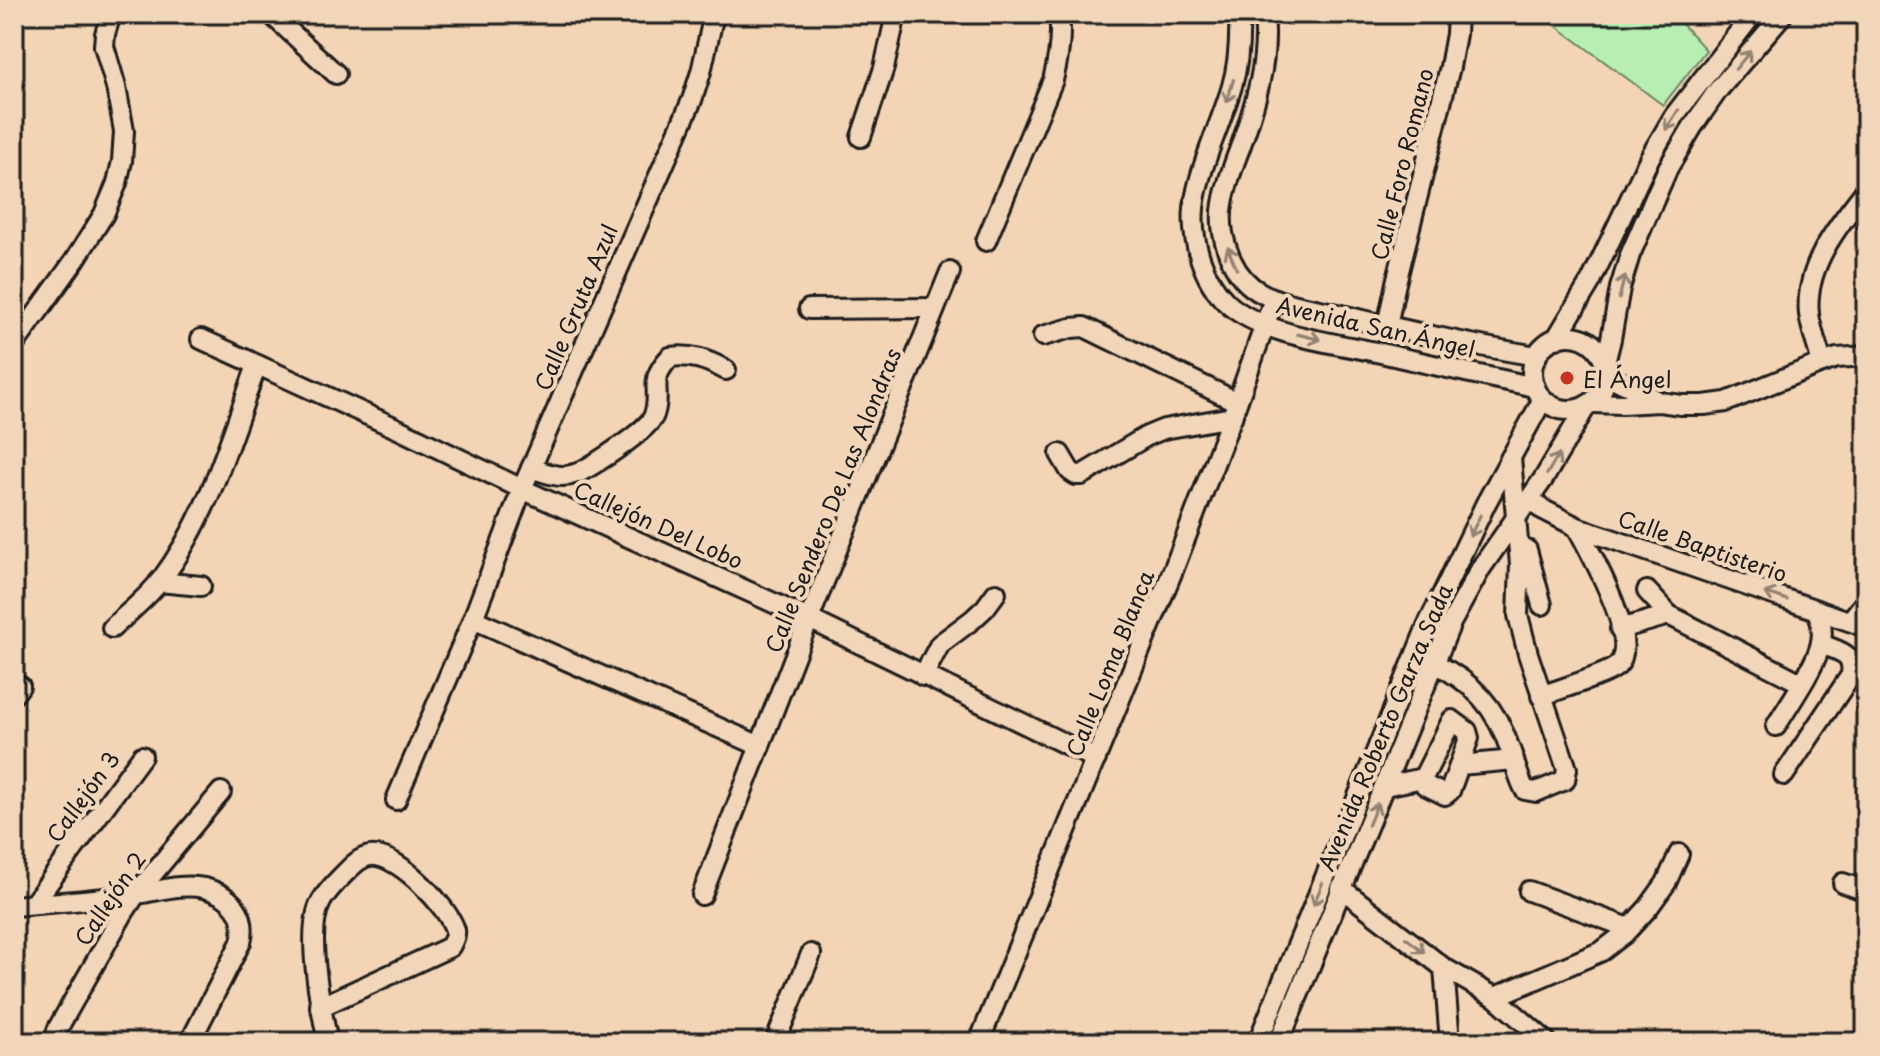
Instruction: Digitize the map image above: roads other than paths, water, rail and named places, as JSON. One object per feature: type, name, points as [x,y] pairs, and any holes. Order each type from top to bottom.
[{"type":"street","points":[[14,345],[75,260],[104,214],[117,183],[124,131],[104,46],[111,14]]},
{"type":"street","points":[[271,14],[336,74]]},
{"type":"street","name":"Calle Gruta Azul","points":[[396,800],[473,619],[522,489],[692,100],[714,14]]},
{"type":"street","points":[[861,137],[884,68],[896,14]]},
{"type":"street","points":[[986,241],[1053,80],[1060,55],[1059,14]]},
{"type":"street","name":"Avenida San Ángel","points":[[1239,14],[1240,41],[1232,85],[1200,179],[1194,207],[1195,238],[1216,292],[1243,314],[1264,325],[1539,393]]},
{"type":"street","name":"Avenida San Ángel","points":[[1264,14],[1264,62],[1260,86],[1222,207],[1222,229],[1238,273],[1252,287],[1274,299],[1387,326],[1537,356]]},
{"type":"street","name":"Calle Foro Romano","points":[[1387,326],[1450,67],[1457,14]]},
{"type":"street","points":[[1556,339],[1591,281],[1650,157],[1674,116],[1753,14]]},
{"type":"street","points":[[1589,404],[1602,391],[1620,288],[1630,255],[1668,168],[1718,90],[1783,14]]},
{"type":"street","points":[[1822,363],[1809,314],[1815,270],[1830,240],[1866,190]]},
{"type":"street","name":"Calle Sendero De Las Alondras","points":[[702,895],[809,619],[950,272]]},
{"type":"street","name":"Calle Loma Blanca","points":[[979,1042],[1174,568],[1274,299]]},
{"type":"street","points":[[809,309],[935,308]]},
{"type":"street","points":[[1043,336],[1084,327],[1234,410]]},
{"type":"street","points":[[1660,402],[1606,369],[1600,352],[1580,337],[1568,336],[1548,343],[1533,366],[1539,393],[1559,409],[1568,410],[1589,404],[1660,402],[1704,405],[1726,402],[1837,358],[1866,356]]},
{"type":"street","name":"Callejón Del Lobo","points":[[201,339],[809,619],[1096,759]]},
{"type":"street","points":[[531,468],[562,476],[578,473],[639,433],[654,417],[656,378],[670,357],[686,355],[702,358],[726,370]]},
{"type":"street","points":[[112,628],[159,582],[190,536],[211,495],[257,365]]},
{"type":"street","name":"Avenida Roberto Garza Sada","points":[[1258,1042],[1428,624],[1511,457],[1539,393]]},
{"type":"street","name":"Avenida Roberto Garza Sada","points":[[1279,1042],[1464,596],[1589,404]]},
{"type":"street","points":[[1060,454],[1070,471],[1082,475],[1147,436],[1234,410]]},
{"type":"street","points":[[1511,457],[1523,509],[1527,548],[1542,605]]},
{"type":"street","name":"Calle Baptisterio","points":[[1523,509],[1540,508],[1577,527],[1858,624]]},
{"type":"street","points":[[1434,663],[1456,674],[1475,689],[1502,729],[1522,786],[1529,792],[1536,792],[1562,782],[1567,769],[1541,696],[1518,615],[1523,509]]},
{"type":"street","points":[[1541,696],[1611,669],[1622,659],[1625,648],[1614,602],[1577,527]]},
{"type":"street","points":[[1434,663],[1432,644],[1450,604],[1452,575]]},
{"type":"street","points":[[159,582],[201,586]]},
{"type":"street","points":[[1647,591],[1669,615],[1801,683]]},
{"type":"street","points":[[923,676],[940,644],[972,620],[996,593]]},
{"type":"street","points":[[1858,624],[1866,601]]},
{"type":"street","points":[[1776,726],[1821,644],[1821,621],[1817,611]]},
{"type":"street","points":[[1620,629],[1669,615]]},
{"type":"street","points":[[473,619],[760,746]]},
{"type":"street","points":[[1784,775],[1851,675],[1852,664],[1847,655],[1821,644]]},
{"type":"street","points":[[1382,737],[1397,726],[1419,676],[1434,663]]},
{"type":"street","points":[[1452,720],[1467,731],[1469,738],[1460,765],[1447,794],[1425,785],[1423,778],[1452,720]]},
{"type":"street","name":"Callejón 3","points":[[24,905],[142,756]]},
{"type":"street","points":[[1460,765],[1514,760]]},
{"type":"street","points":[[1385,786],[1423,778]]},
{"type":"street","name":"Callejón 2","points":[[53,1042],[91,969],[136,894],[221,792]]},
{"type":"street","points":[[1495,997],[1602,951],[1648,908],[1666,883],[1679,854]]},
{"type":"street","points":[[320,1007],[450,947],[455,939],[455,930],[441,905],[395,863],[375,855],[361,858],[320,902],[314,936],[320,1007],[328,1042]]},
{"type":"street","points":[[1843,883],[1866,891]]},
{"type":"street","points":[[24,905],[188,887],[206,889],[227,899],[242,916],[241,942],[190,1042]]},
{"type":"street","points":[[1341,888],[1444,968],[1495,997],[1547,1042]]},
{"type":"street","points":[[1529,891],[1629,928]]},
{"type":"street","points":[[775,1042],[811,954]]},
{"type":"street","points":[[1444,968],[1450,1042]]},
{"type":"place","name":"El Ángel","points":[[1567,378]]}]
